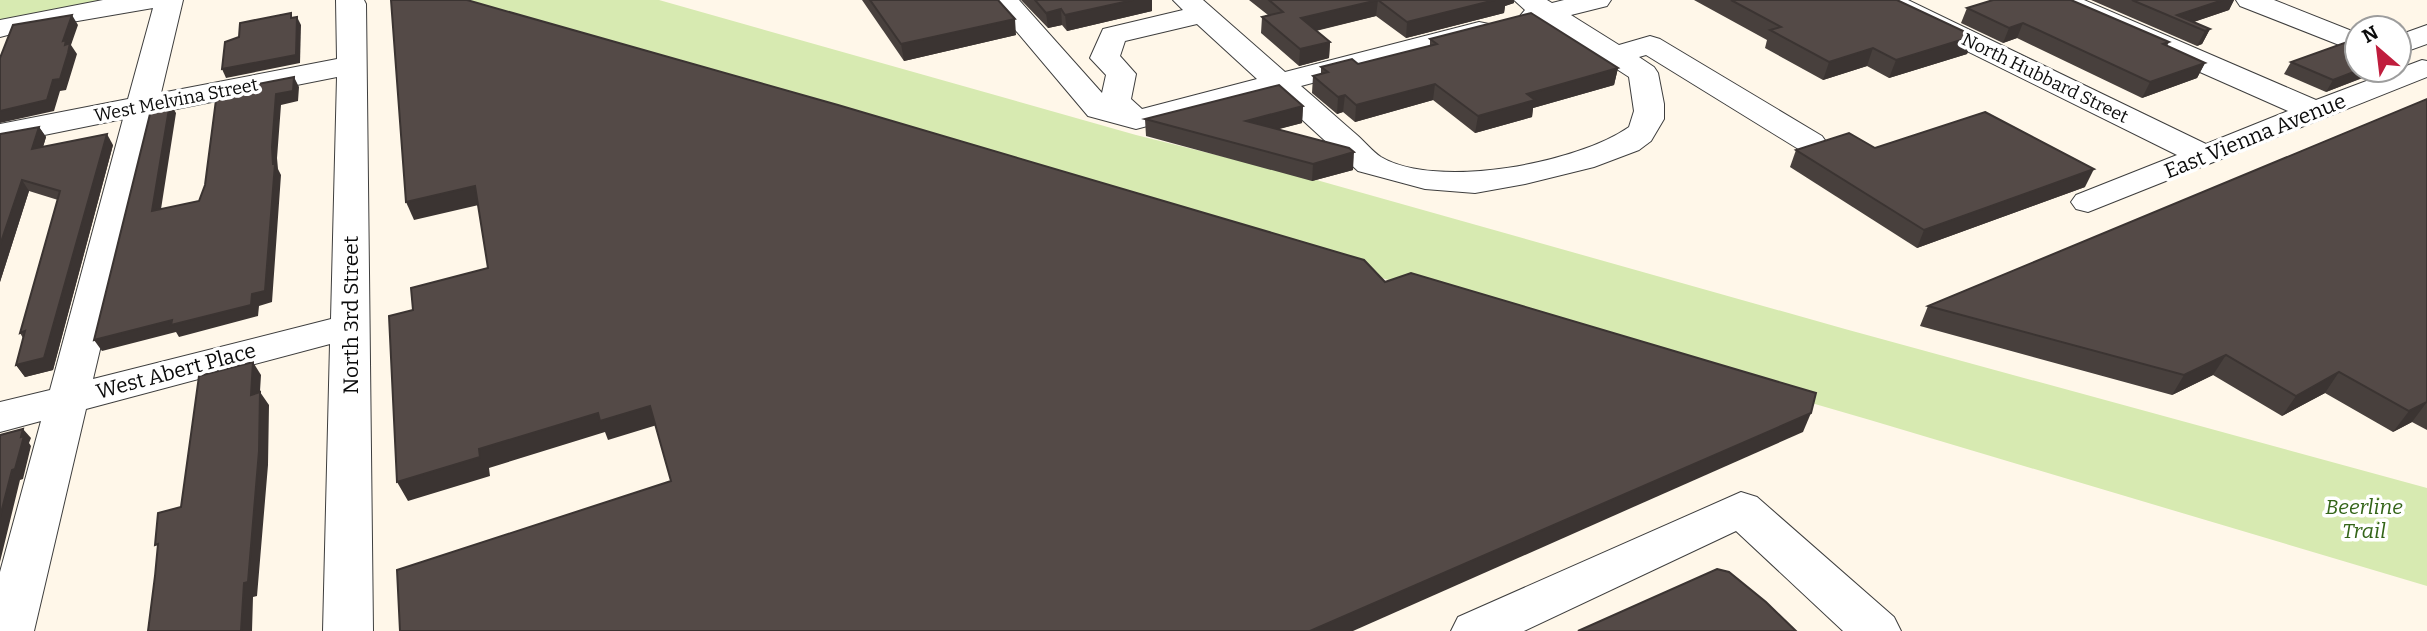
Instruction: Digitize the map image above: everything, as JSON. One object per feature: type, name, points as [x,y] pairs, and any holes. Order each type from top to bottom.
[{"type":"street","points":[[0,29],[28,21],[152,0]]},
{"type":"street","points":[[9,631],[169,0]]},
{"type":"street","name":"North 3rd Street","points":[[348,631],[350,0]]},
{"type":"street","points":[[1004,0],[1099,109],[1136,120],[1278,83],[1538,6],[1597,0]]},
{"type":"street","name":"North Hubbard Street","points":[[1886,0],[2205,156]]},
{"type":"street","points":[[2061,0],[2316,112]]},
{"type":"street","points":[[2250,0],[2343,37]]},
{"type":"street","points":[[1136,120],[1115,101],[1121,74],[1105,58],[1113,35],[1195,7],[1370,164],[1398,174],[1461,183],[1528,175],[1605,153],[1640,134],[1652,106],[1643,73],[1538,6]]},
{"type":"street","points":[[1615,55],[1650,45],[1811,143]]},
{"type":"street","name":"West Melvina Street","points":[[0,134],[351,65]]},
{"type":"street","name":"East Vienna Avenue","points":[[2088,202],[2316,112],[2416,67]]},
{"type":"street","name":"West Abert Place","points":[[0,417],[351,326]]},
{"type":"street","points":[[1510,625],[1741,509],[1876,631]]},
{"type":"green space","points":[[0,0],[120,0],[0,24]]},
{"type":"green space","name":"Beerline Trail","points":[[426,0],[659,0],[1136,135],[1313,179],[1845,329],[2427,488],[2427,586],[1870,420]]},
{"type":"building","points":[[391,0],[467,0],[838,105],[1364,260],[1385,282],[1411,273],[1816,393],[1811,413],[1310,631],[400,631],[397,570],[671,481],[650,406],[600,421],[598,413],[479,449],[480,457],[397,482],[389,316],[413,310],[411,288],[488,268],[475,186],[406,202]]},
{"type":"building","points":[[870,0],[998,0],[1015,19],[901,44]]},
{"type":"building","points":[[1035,0],[1133,0],[1065,15],[1061,9],[1046,13]]},
{"type":"building","points":[[1269,0],[1378,0],[1301,18],[1330,42],[1300,49],[1262,17],[1283,12]]},
{"type":"building","points":[[1378,0],[1495,0],[1407,22]]},
{"type":"building","points":[[1731,0],[1897,0],[1974,36],[1896,60],[1873,48],[1829,62],[1770,30],[1781,27]]},
{"type":"building","points":[[1993,0],[2071,0],[2169,42],[2163,44],[2205,63],[2150,82],[2023,23],[2009,28],[1967,8]]},
{"type":"building","points":[[2132,0],[2223,0],[2177,15],[2210,29],[2205,31]]},
{"type":"building","points":[[291,13],[291,18],[297,17],[296,55],[222,69],[225,42],[239,37],[240,23]]},
{"type":"building","points":[[1531,13],[1618,68],[1527,94],[1535,100],[1478,116],[1435,84],[1356,105],[1345,95],[1338,97],[1313,76],[1328,72],[1321,67],[1352,59],[1358,64],[1437,44],[1430,39]]},
{"type":"building","points":[[72,15],[63,41],[66,40],[65,45],[70,43],[68,53],[60,79],[53,80],[47,100],[0,111],[0,58],[13,25]]},
{"type":"building","points":[[2343,43],[2343,76],[2333,80],[2291,62]]},
{"type":"building","points":[[294,77],[293,91],[276,94],[272,147],[275,164],[265,291],[252,294],[251,305],[171,325],[172,320],[94,340],[152,106],[170,103],[152,211],[199,201],[205,185],[217,92]]},
{"type":"building","points":[[1279,85],[1303,106],[1246,121],[1349,148],[1354,152],[1313,164],[1145,119]]},
{"type":"building","points":[[2427,99],[2427,402],[2409,411],[2339,372],[2296,396],[2226,355],[2184,375],[1928,306]]},
{"type":"building","points":[[1985,112],[2094,169],[1924,230],[1796,150],[1849,133],[1875,148]]},
{"type":"building","points":[[39,127],[32,149],[107,134],[44,358],[16,365],[25,331],[20,333],[60,191],[22,180],[0,245],[0,134]]},
{"type":"building","points":[[253,362],[251,395],[260,392],[259,451],[241,631],[148,631],[158,544],[155,545],[158,513],[181,507],[199,376]]},
{"type":"building","points":[[23,429],[21,437],[24,436],[0,517],[0,435]]},
{"type":"building","points":[[1717,569],[1729,572],[1796,631],[1578,631]]}]
